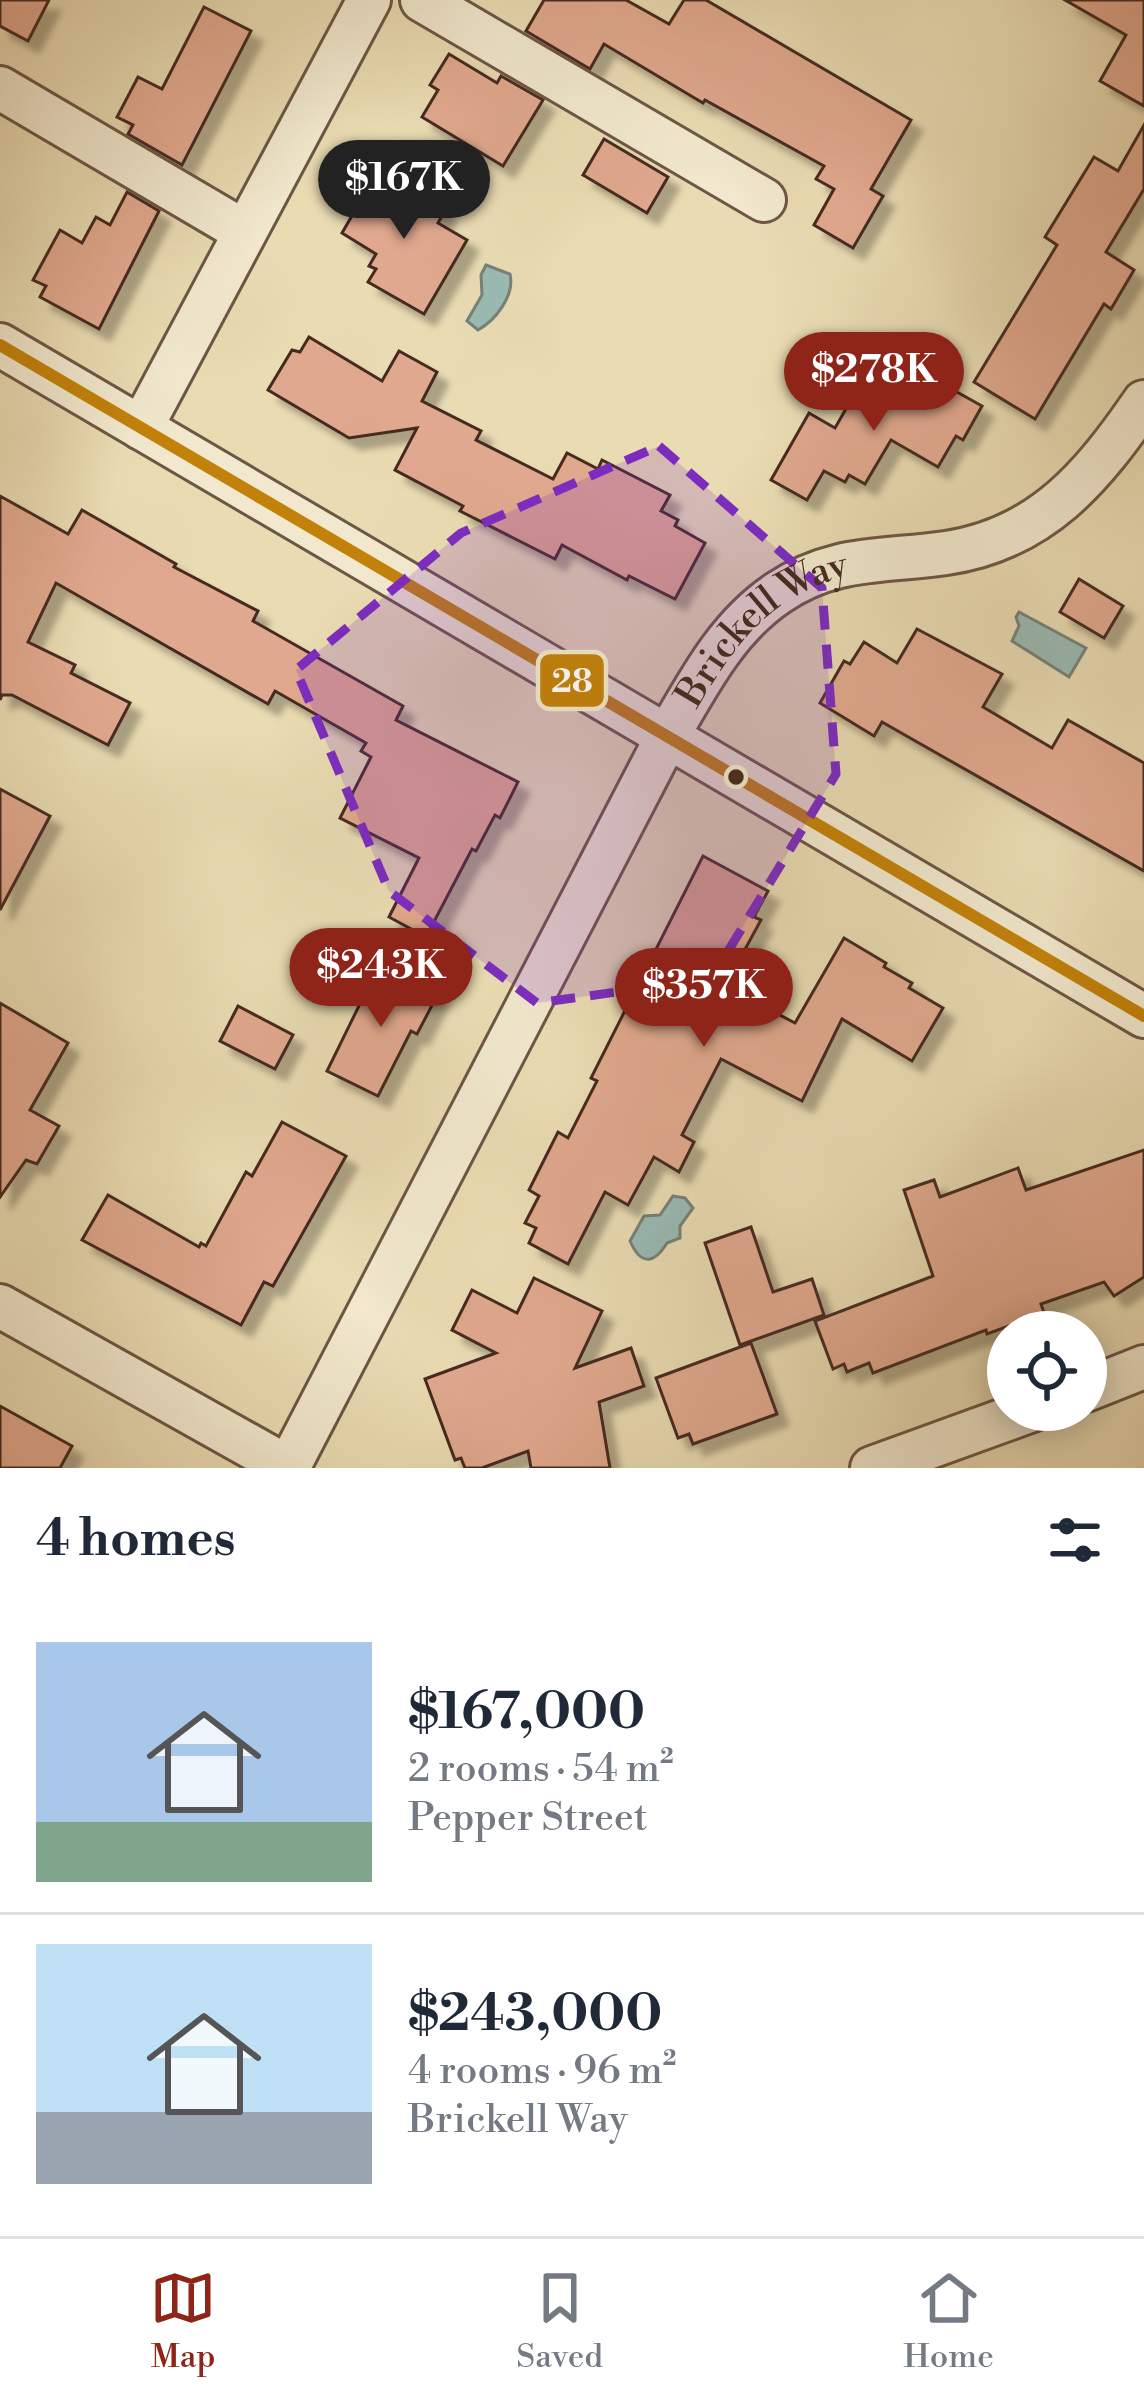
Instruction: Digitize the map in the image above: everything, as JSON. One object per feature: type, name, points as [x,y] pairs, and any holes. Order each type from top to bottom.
[{"type":"street","points":[[141,428],[369,0]]},
{"type":"street","points":[[422,0],[764,200]]},
{"type":"street","points":[[0,88],[245,232]]},
{"type":"street","points":[[0,345],[1144,1016]]},
{"type":"street","name":"Brickell Way","points":[[288,1468],[668,737],[718,652],[754,610],[807,577],[869,558],[979,546],[1026,526],[1091,475],[1144,402]]},
{"type":"street","points":[[0,1306],[288,1468]]},
{"type":"street","points":[[1107,1382],[1144,1367]]},
{"type":"street","points":[[872,1468],[987,1426]]},
{"type":"highlighted area","points":[[659,446],[822,588],[836,774],[711,979],[537,1003],[389,891],[296,670],[461,533]]},
{"type":"water","points":[[486,265],[510,274],[511,282],[503,306],[478,330],[467,321],[482,295],[481,275]]},
{"type":"water","points":[[1019,612],[1086,648],[1069,677],[1012,641]]},
{"type":"water","points":[[673,1196],[685,1198],[693,1208],[680,1226],[680,1238],[652,1258],[643,1258],[630,1241],[644,1216],[660,1215]]},
{"type":"building","points":[[0,0],[49,0],[28,41],[0,26]]},
{"type":"building","points":[[544,0],[626,0],[669,24],[684,0],[706,0],[911,120],[871,189],[883,196],[853,248],[814,225],[834,189],[816,179],[824,166],[604,44],[590,69],[526,31]]},
{"type":"building","points":[[1065,0],[1144,0],[1144,106],[1100,81],[1126,35]]},
{"type":"building","points":[[204,7],[251,31],[182,165],[128,134],[133,125],[117,117],[138,77],[162,89]]},
{"type":"building","points":[[449,54],[497,83],[501,76],[543,100],[503,166],[422,117],[438,90],[430,85]]},
{"type":"building","points":[[1144,125],[1144,189],[1106,252],[1134,270],[1111,309],[1104,304],[1035,419],[974,382],[1057,245],[1045,237],[1094,157],[1118,171]]},
{"type":"building","points":[[604,139],[668,177],[647,213],[583,175]]},
{"type":"building","points":[[378,171],[445,211],[438,223],[467,240],[424,314],[368,282],[376,269],[369,266],[376,254],[342,233]]},
{"type":"building","points":[[127,192],[159,211],[99,329],[40,297],[46,286],[33,280],[60,230],[82,243],[96,217],[110,225]]},
{"type":"building","points":[[309,337],[382,381],[399,351],[437,372],[422,401],[481,431],[476,440],[553,479],[567,453],[598,469],[602,460],[670,495],[661,511],[678,520],[675,526],[705,543],[675,599],[562,545],[555,559],[460,511],[463,506],[395,470],[417,428],[349,438],[268,390],[292,350],[300,352]]},
{"type":"building","points":[[870,367],[937,406],[948,387],[982,406],[963,440],[956,436],[938,467],[891,440],[865,484],[849,475],[845,482],[824,471],[807,500],[771,480],[809,413],[835,428]]},
{"type":"building","points":[[0,496],[68,534],[82,510],[176,564],[174,567],[258,611],[253,621],[403,706],[396,720],[518,782],[500,818],[495,815],[476,851],[472,849],[426,937],[389,917],[419,858],[340,818],[371,757],[361,751],[366,743],[275,691],[268,704],[56,583],[28,642],[75,665],[71,673],[130,703],[108,745],[12,695],[2,695],[0,700]]},
{"type":"building","points":[[1079,579],[1123,606],[1104,638],[1060,612]]},
{"type":"building","points":[[917,629],[1002,674],[983,707],[1052,748],[1068,720],[1144,763],[1144,871],[882,722],[874,736],[820,703],[844,661],[850,664],[864,642],[897,663]]},
{"type":"building","points":[[0,789],[50,816],[0,910]]},
{"type":"building","points":[[703,856],[768,891],[754,917],[761,920],[725,986],[795,1023],[844,938],[886,963],[884,967],[912,983],[909,988],[943,1008],[912,1061],[842,1019],[802,1101],[721,1059],[682,1135],[694,1142],[679,1172],[654,1157],[628,1205],[605,1192],[568,1264],[529,1243],[536,1228],[525,1223],[539,1196],[529,1190],[558,1132],[568,1138],[597,1081],[591,1078]]},
{"type":"building","points":[[379,965],[438,994],[417,1034],[411,1031],[378,1096],[327,1071]]},
{"type":"building","points":[[0,1003],[68,1043],[30,1110],[59,1126],[37,1164],[26,1160],[0,1197]]},
{"type":"building","points":[[238,1006],[293,1035],[275,1069],[220,1041]]},
{"type":"building","points":[[282,1122],[346,1156],[273,1286],[264,1282],[241,1325],[82,1240],[108,1195],[199,1247],[201,1243],[206,1246],[246,1172],[252,1176]]},
{"type":"building","points":[[1144,1150],[1144,1277],[1114,1296],[1104,1282],[1041,1304],[1043,1311],[987,1311],[987,1334],[986,1330],[873,1373],[869,1363],[847,1372],[844,1364],[833,1369],[815,1321],[933,1276],[904,1190],[934,1180],[940,1197],[1018,1168],[1026,1190]]},
{"type":"building","points":[[751,1227],[773,1292],[812,1279],[824,1315],[740,1345],[705,1243]]},
{"type":"building","points":[[534,1278],[602,1311],[575,1368],[631,1348],[644,1386],[599,1402],[610,1468],[531,1468],[528,1451],[482,1468],[465,1468],[461,1458],[455,1460],[425,1379],[496,1353],[452,1330],[472,1290],[517,1313]]},
{"type":"building","points":[[751,1343],[777,1414],[693,1444],[689,1434],[678,1438],[656,1378]]},
{"type":"building","points":[[0,1406],[72,1446],[60,1468],[0,1468]]},
{"type":"transit line","name":"28","points":[[0,345],[1144,1016]]}]
